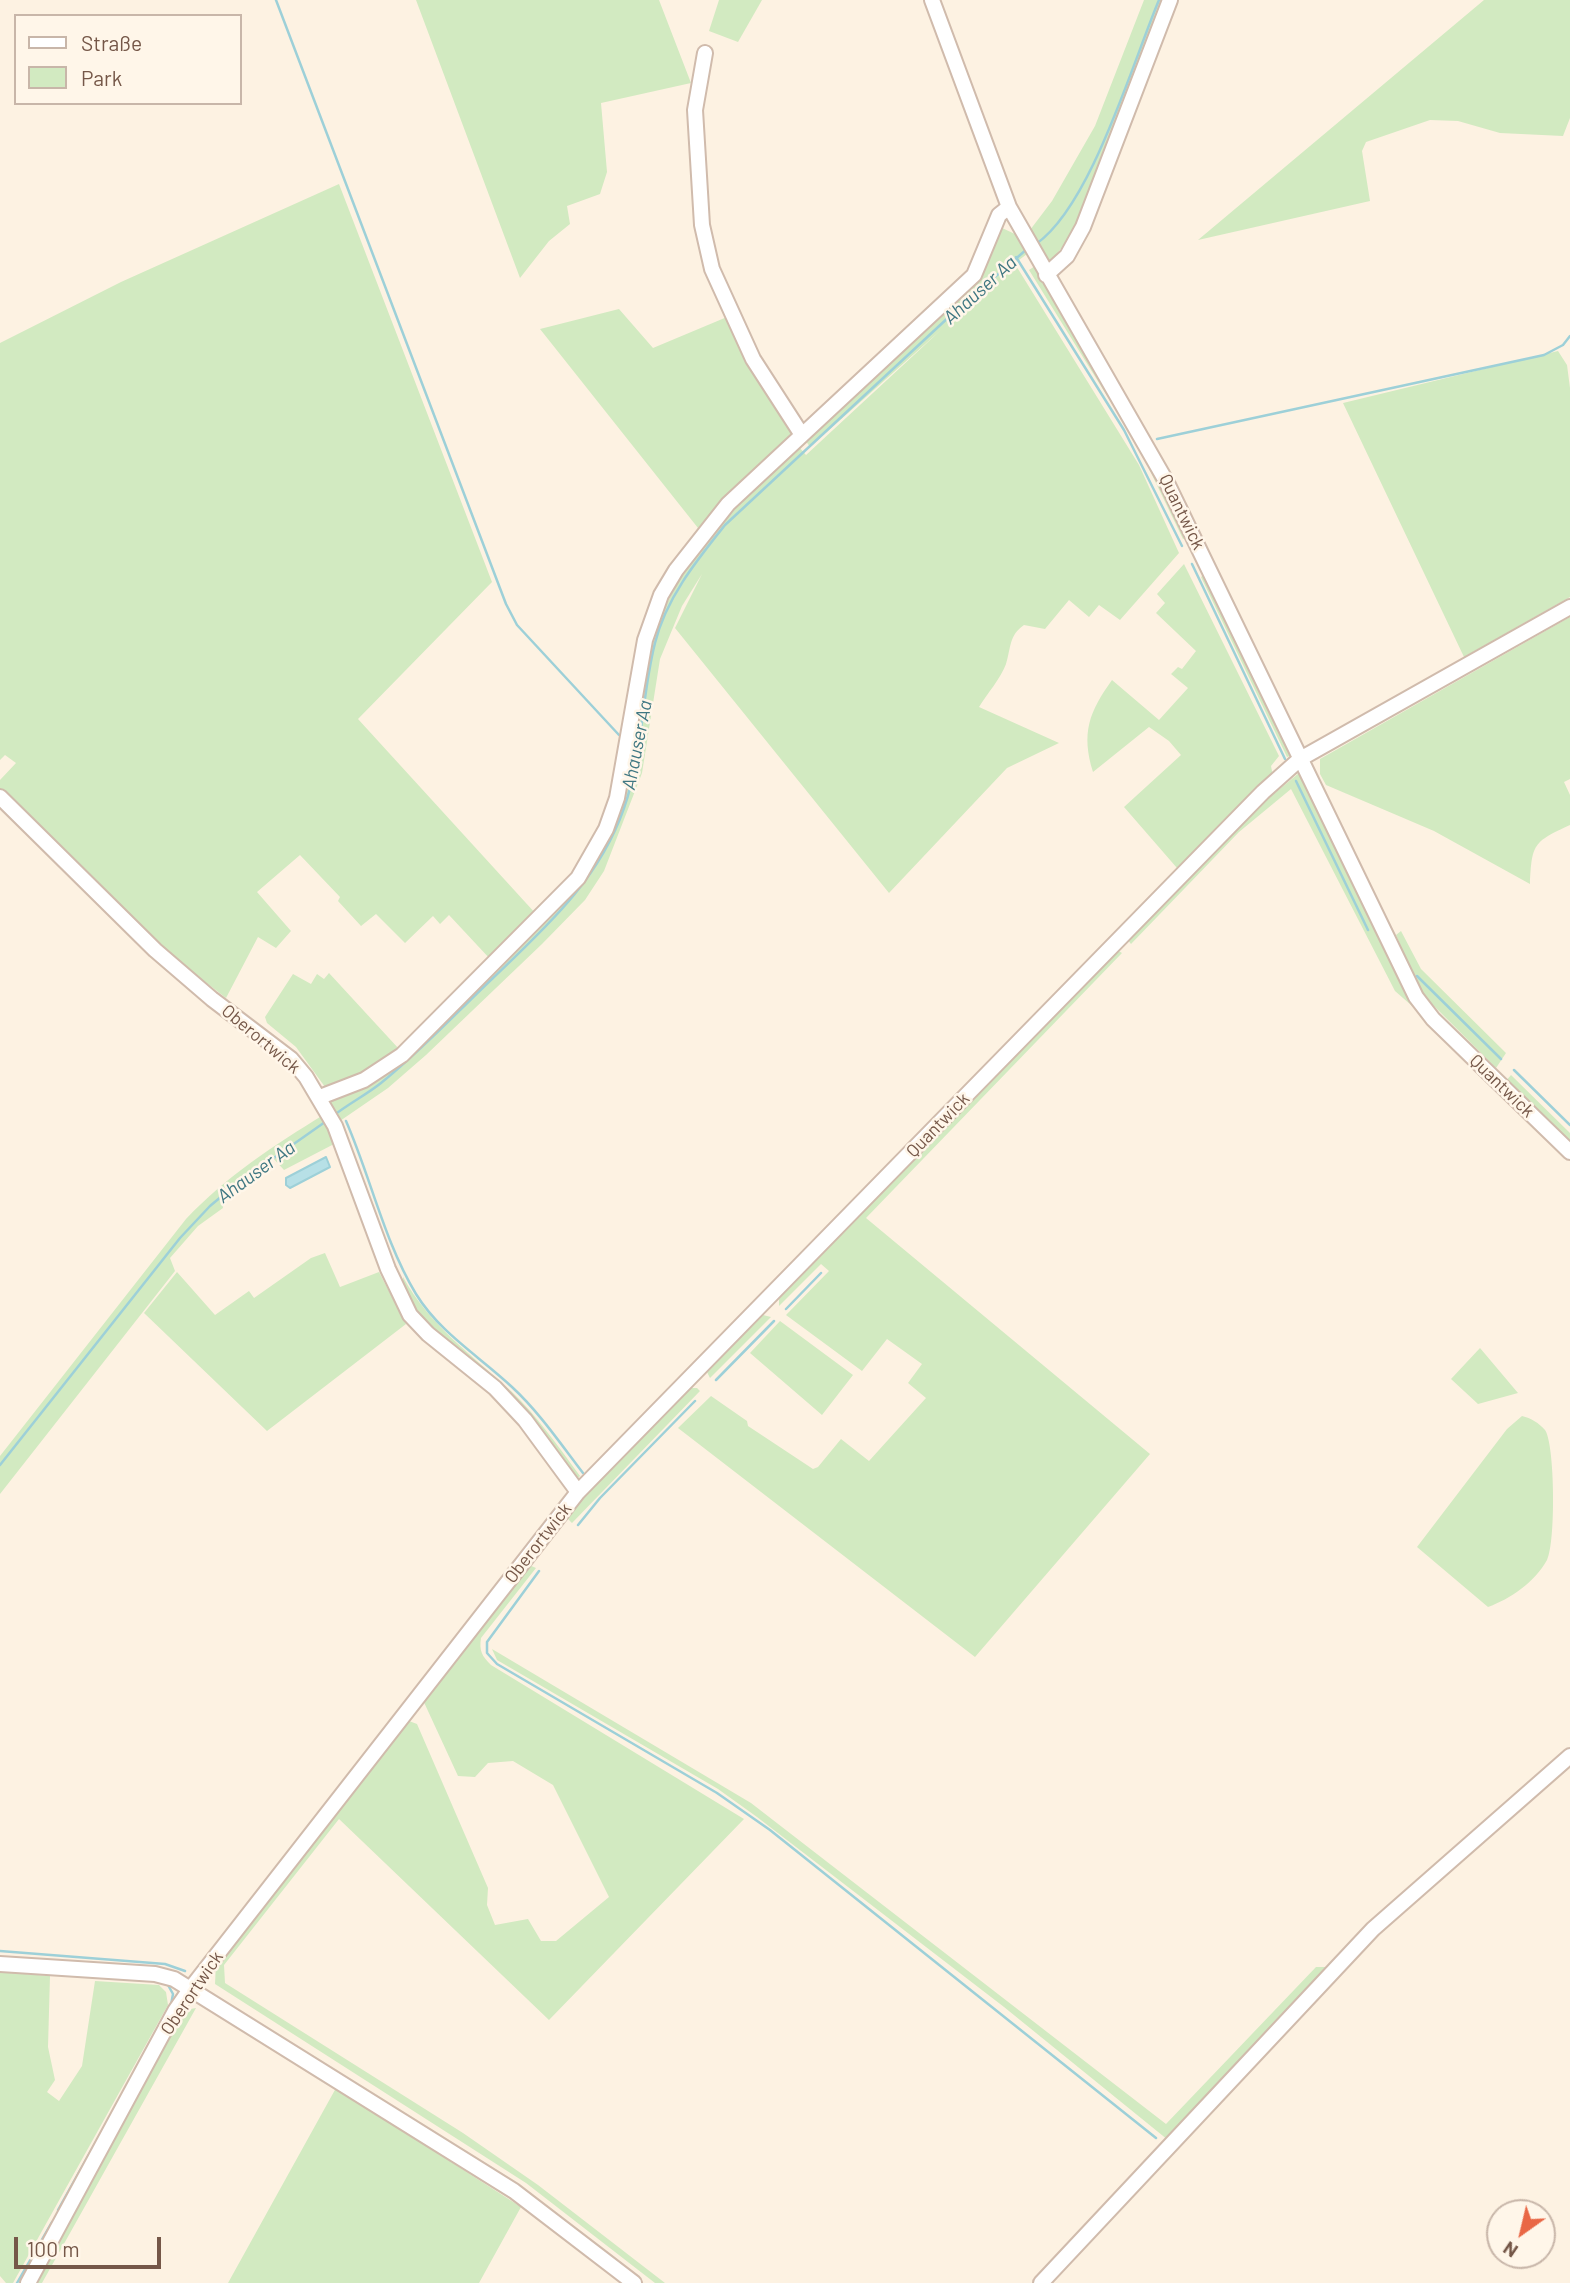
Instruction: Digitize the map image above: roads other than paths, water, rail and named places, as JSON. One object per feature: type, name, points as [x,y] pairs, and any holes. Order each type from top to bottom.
[{"type":"street","name":"Quantwick","points":[[932,0],[1009,207],[1030,248],[1151,451],[1416,997],[1433,1019],[1570,1152]]},
{"type":"street","points":[[1046,275],[1067,256],[1083,228],[1170,0]]},
{"type":"street","points":[[705,53],[695,110],[702,225],[712,269],[753,359],[802,435]]},
{"type":"street","points":[[320,1097],[364,1080],[402,1055],[578,878],[606,829],[617,798],[625,770],[639,665],[661,596],[712,522],[974,275],[999,215],[1009,207]]},
{"type":"street","name":"Quantwick","points":[[578,1492],[1232,821],[1300,759],[1570,607]]},
{"type":"street","name":"Oberortwick","points":[[0,798],[183,975],[291,1059],[320,1097],[335,1126],[388,1269],[410,1315],[428,1334],[495,1388],[525,1420],[578,1492],[175,2011],[28,2283]]},
{"type":"street","points":[[1041,2283],[1373,1929],[1570,1756]]},
{"type":"street","points":[[0,1964],[155,1974],[191,1988],[514,2191],[634,2283]]},
{"type":"water","points":[[326,1157],[330,1167],[290,1188],[286,1185],[286,1178]]},
{"type":"waterway","points":[[276,0],[506,604],[517,625],[619,735]]},
{"type":"waterway","name":"Ahauser Aa","points":[[1036,244],[1056,225],[1075,199],[1092,167],[1159,0]]},
{"type":"waterway","name":"Ahauser Aa","points":[[333,1116],[381,1083],[438,1032],[551,921],[586,880],[613,834],[630,788],[650,664],[660,626],[684,580],[725,525],[951,315],[1027,249]]},
{"type":"waterway","points":[[1016,257],[1124,430],[1182,546]]},
{"type":"waterway","points":[[1157,439],[1544,355],[1563,345],[1570,336]]},
{"type":"waterway","points":[[1192,564],[1285,759]]},
{"type":"waterway","points":[[1296,781],[1368,930]]},
{"type":"waterway","points":[[1417,976],[1501,1059]]},
{"type":"waterway","points":[[1514,1070],[1570,1125]]},
{"type":"waterway","points":[[346,1121],[386,1231],[416,1294],[436,1321],[522,1397],[583,1473]]},
{"type":"waterway","name":"Ahauser Aa","points":[[0,1465],[180,1238],[210,1206],[325,1122]]},
{"type":"waterway","points":[[786,1309],[821,1273]]},
{"type":"waterway","points":[[716,1380],[774,1321]]},
{"type":"waterway","points":[[578,1525],[600,1498],[695,1401]]},
{"type":"waterway","points":[[539,1571],[487,1642],[487,1653],[497,1664],[717,1793],[770,1830],[1156,2138]]},
{"type":"waterway","points":[[0,1951],[165,1964],[185,1971]]},
{"type":"waterway","points":[[168,1985],[173,1994],[171,2005]]},
{"type":"waterway","points":[[58,2210],[126,2088]]},
{"type":"waterway","points":[[17,2283],[52,2222]]}]
